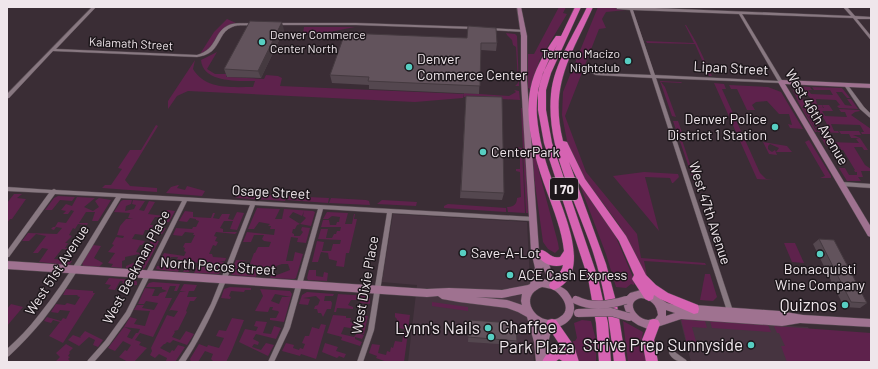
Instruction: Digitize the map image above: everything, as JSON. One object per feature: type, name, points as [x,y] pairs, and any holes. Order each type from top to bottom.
[{"type":"highway","name":"I 70","points":[[578,7],[545,78],[542,97],[542,118],[549,148],[593,278],[602,323],[605,362]]},
{"type":"highway","name":"I 70","points":[[590,7],[557,81],[553,110],[555,128],[561,152],[606,278],[613,310],[620,362]]},
{"type":"highway","points":[[554,284],[568,271],[570,258],[566,239],[542,161],[535,125],[533,99],[535,84],[541,68],[561,31],[571,20]]},
{"type":"highway","points":[[553,110],[564,143],[577,173],[623,239],[642,278],[652,288],[664,296],[694,309]]},
{"type":"highway","points":[[615,227],[633,273],[653,298]]},
{"type":"highway","points":[[542,254],[547,260],[556,263],[564,260],[568,251]]},
{"type":"highway","points":[[652,362],[648,340],[657,323]]},
{"type":"highway","points":[[551,324],[570,350],[572,362]]},
{"type":"highway","points":[[548,362],[553,355],[559,353],[566,355],[572,362]]},
{"type":"main road","points":[[519,7],[524,31],[524,80],[533,224],[539,268],[531,287],[526,293],[525,303],[538,342],[541,362]]},
{"type":"main road","name":"Lipan Street","points":[[782,82],[871,86]]},
{"type":"main road","name":"West 46th Avenue","points":[[782,82],[871,234]]},
{"type":"main road","points":[[533,224],[542,254],[554,284],[576,300],[590,305],[609,304],[639,294],[653,298],[672,308],[730,311],[779,315],[803,319],[871,323]]},
{"type":"main road","name":"North Pecos Street","points":[[7,265],[428,293],[449,292],[502,294],[531,287]]},
{"type":"main road","points":[[531,287],[542,283],[554,284]]},
{"type":"main road","name":"North Pecos Street","points":[[428,293],[470,300],[506,303],[522,309],[530,315]]},
{"type":"main road","points":[[566,294],[570,306],[567,317]]},
{"type":"main road","points":[[629,298],[628,307],[631,315],[638,321]]},
{"type":"main road","points":[[653,298],[662,312],[661,318],[657,323]]},
{"type":"main road","points":[[719,318],[730,311]]},
{"type":"main road","points":[[530,315],[539,322],[551,324],[558,323],[567,317],[578,314],[611,312],[629,317],[646,325],[682,315],[782,322],[803,319]]},
{"type":"main road","points":[[544,362],[544,341],[546,332],[551,324]]},
{"type":"street","points":[[7,98],[94,7]]},
{"type":"street","points":[[845,7],[871,38]]},
{"type":"street","points":[[618,8],[871,18]]},
{"type":"street","name":"West 47th Avenue","points":[[631,8],[730,311]]},
{"type":"street","name":"West 46th Avenue","points":[[740,13],[782,82]]},
{"type":"street","name":"Kalamath Street","points":[[53,50],[191,56],[208,53],[224,31],[231,26],[258,24]]},
{"type":"street","points":[[273,24],[356,24],[480,29]]},
{"type":"street","points":[[487,29],[524,31]]},
{"type":"street","name":"Lipan Street","points":[[591,72],[596,74],[653,77],[782,82]]},
{"type":"street","points":[[846,85],[862,108],[871,116]]},
{"type":"street","points":[[842,184],[871,186]]},
{"type":"street","name":"Osage Street","points":[[7,189],[390,211],[533,224]]},
{"type":"street","points":[[7,255],[54,191]]},
{"type":"street","name":"West 51st Avenue","points":[[7,354],[42,317],[120,195]]},
{"type":"street","name":"West Beekman Place","points":[[90,362],[124,321],[186,199]]},
{"type":"street","points":[[182,362],[206,321],[253,203]]},
{"type":"street","points":[[271,362],[287,328],[322,207]]},
{"type":"street","name":"West Dixie Place","points":[[360,362],[371,330],[390,211]]},
{"type":"street","points":[[672,353],[684,362]]},
{"type":"shaded area","points":[[559,7],[566,7],[563,13],[567,14],[540,59],[530,89],[528,88],[528,54],[534,54]]},
{"type":"shaded area","points":[[598,7],[612,7],[626,10],[606,12],[602,19],[606,28],[599,29],[565,116],[586,172],[637,234],[641,258],[705,263],[706,265],[644,261],[647,276],[644,276],[620,226],[584,178],[568,146],[562,115],[563,92]]},
{"type":"shaded area","points":[[227,19],[236,23],[223,29],[210,47],[200,54],[214,32]]},
{"type":"shaded area","points":[[685,25],[696,42],[712,76],[709,76],[695,44],[647,43],[646,41],[694,43]]},
{"type":"shaded area","points":[[304,27],[355,27],[319,34],[303,33]]},
{"type":"shaded area","points":[[506,33],[515,34],[517,36],[519,86],[515,86],[518,83],[516,47],[513,45],[512,40]]},
{"type":"shaded area","points":[[217,52],[207,69],[215,74],[227,74],[226,77],[264,79],[266,75],[278,76],[282,78],[280,86],[464,94],[463,98],[415,102],[188,91],[177,96],[168,109],[168,101],[195,60],[193,69],[198,76],[205,81],[228,87],[253,87],[255,81],[222,79],[214,77],[208,73],[203,68],[201,60]]},
{"type":"shaded area","points":[[660,81],[682,83],[661,82],[665,87],[676,117],[672,116]]},
{"type":"shaded area","points":[[714,83],[724,84],[726,89],[722,89],[760,173],[766,179],[773,180],[757,179]]},
{"type":"shaded area","points":[[729,85],[768,87],[781,92],[803,129],[790,128],[788,124],[792,125],[789,114],[779,114],[767,101],[756,102],[752,105],[755,110],[747,110],[737,89],[731,89]]},
{"type":"shaded area","points":[[789,86],[799,103],[793,90],[797,91],[806,104],[813,103],[809,100],[811,99],[805,92],[807,92],[805,90],[793,89],[791,86],[810,87],[812,90],[808,90],[811,94],[833,95],[830,90],[814,90],[812,87],[842,88],[850,98],[847,98],[842,92],[836,92],[845,105],[852,106],[847,99],[851,99],[858,109],[839,108],[837,106],[840,105],[836,100],[816,99],[817,105],[822,105],[823,108],[802,107],[817,132],[815,132]]},
{"type":"shaded area","points":[[514,90],[519,91],[520,100],[464,97],[464,93],[509,96],[516,92]]},
{"type":"shaded area","points":[[822,105],[829,105],[833,111],[822,111],[825,116],[847,117],[845,112],[841,112],[839,109],[859,110],[860,111],[851,115],[871,129],[871,134],[862,134],[861,132],[864,132],[860,125],[831,124],[834,131],[838,131],[839,133],[818,132],[815,127],[820,127],[821,130],[828,130],[825,120],[819,113],[810,111],[819,126],[814,126],[803,108],[824,108]]},
{"type":"shaded area","points":[[521,108],[523,108],[528,213],[526,213]]},
{"type":"shaded area","points":[[673,121],[678,121],[684,138],[682,140],[699,191],[697,191]]},
{"type":"shaded area","points":[[156,125],[158,126],[125,180],[130,186],[157,188],[157,192],[102,188],[105,185],[111,185],[122,169],[118,168],[130,150],[141,150]]},
{"type":"shaded area","points":[[839,131],[859,131],[861,135],[853,135],[860,138],[868,150],[864,150],[862,147],[854,147],[865,165],[871,169],[871,171],[861,171],[863,177],[858,177],[861,181],[847,181],[839,168],[845,168],[849,175],[857,175],[857,172],[855,172],[840,147],[826,146],[821,137],[827,137],[829,142],[859,143],[856,139],[859,138],[851,138],[849,134],[841,134]]},
{"type":"shaded area","points":[[809,140],[831,178],[820,178],[825,176],[805,142]]},
{"type":"shaded area","points":[[531,142],[533,142],[538,168],[558,243],[559,249],[555,253],[548,249],[543,242]]},
{"type":"shaded area","points":[[763,142],[787,146],[792,152],[776,152],[779,148],[770,144],[768,149],[772,152],[775,150],[777,155],[769,154]]},
{"type":"shaded area","points":[[515,147],[522,148],[525,213],[508,212],[507,207],[515,205],[517,198],[521,197],[520,172],[516,171],[516,169],[520,169],[520,149],[515,149]]},
{"type":"shaded area","points":[[644,172],[678,174],[679,177],[672,183],[670,178],[645,177],[659,231],[613,176]]},
{"type":"shaded area","points":[[578,180],[615,235],[635,282],[634,285],[631,284],[626,288],[616,287],[606,254]]},
{"type":"shaded area","points":[[179,185],[177,188],[185,190],[187,186],[205,191],[202,196],[166,193],[171,187]]},
{"type":"shaded area","points":[[240,193],[287,196],[285,201],[237,198],[235,196]]},
{"type":"shaded area","points":[[14,194],[22,194],[17,198],[26,199],[12,219],[10,219],[7,223],[7,203]]},
{"type":"shaded area","points":[[58,196],[75,197],[72,201],[60,200],[52,210],[45,210],[54,198]]},
{"type":"shaded area","points":[[288,196],[329,198],[328,203],[287,200]]},
{"type":"shaded area","points":[[77,197],[95,198],[84,207],[93,211],[99,207],[95,201],[99,198],[111,200],[98,221],[92,221],[95,212],[86,212],[79,223],[88,223],[87,225],[78,224],[75,229],[73,228],[69,235],[72,236],[65,243],[68,243],[65,248],[70,248],[69,250],[62,249],[54,259],[64,260],[66,257],[72,257],[70,260],[72,261],[69,265],[39,262],[48,249],[42,248],[38,253],[33,253],[46,236],[36,234],[29,241],[22,241],[28,233],[57,234],[62,228],[56,227],[54,230],[51,229],[55,227],[58,222],[66,223],[74,211],[71,210],[68,214],[63,214],[66,211],[61,210],[66,204],[72,206]]},
{"type":"shaded area","points":[[331,198],[366,200],[369,201],[370,205],[329,203]]},
{"type":"shaded area","points":[[123,200],[132,200],[131,204],[126,206],[125,211],[134,209],[136,205],[132,204],[133,200],[145,201],[139,210],[144,211],[149,201],[155,202],[148,214],[164,216],[167,210],[175,211],[169,222],[162,222],[164,218],[155,217],[150,225],[153,225],[152,228],[166,228],[162,234],[154,234],[154,230],[145,230],[143,235],[135,234],[132,239],[145,241],[142,245],[140,245],[136,252],[145,254],[151,241],[159,241],[145,268],[143,269],[126,268],[126,266],[140,260],[139,254],[125,257],[125,260],[122,261],[122,268],[111,267],[113,264],[108,263],[115,253],[108,252],[114,245],[112,244],[116,237],[123,238],[124,236],[117,235],[120,226],[126,219],[133,219],[128,218],[130,213],[114,212]]},
{"type":"shaded area","points":[[382,200],[417,202],[416,206],[377,204]]},
{"type":"shaded area","points":[[448,204],[506,208],[506,212],[444,208],[444,206]]},
{"type":"shaded area","points":[[257,208],[280,209],[275,219],[282,219],[284,209],[315,212],[311,226],[300,224],[293,229],[292,233],[294,236],[300,236],[303,232],[301,230],[302,227],[310,228],[306,243],[297,242],[298,238],[291,237],[286,261],[293,261],[295,252],[303,254],[296,278],[270,278],[272,274],[277,275],[290,270],[288,264],[276,266],[277,268],[268,267],[266,274],[263,273],[265,267],[252,268],[253,264],[250,264],[258,247],[269,247],[271,242],[264,241],[262,239],[264,235],[254,235],[251,242],[243,242],[247,232],[274,235],[275,229],[270,229],[271,226],[268,226],[270,224],[259,222],[254,229],[248,229]],"holes":[[[304,211],[303,216],[306,218],[300,224],[289,217],[293,212],[302,216]]]},
{"type":"shaded area","points":[[185,211],[193,212],[193,217],[211,218],[213,213],[215,213],[213,218],[219,219],[222,214],[230,214],[228,219],[233,220],[237,212],[244,213],[237,230],[230,229],[233,221],[224,221],[220,228],[223,229],[223,232],[237,232],[235,234],[216,232],[214,236],[217,237],[215,241],[218,242],[216,246],[213,245],[209,254],[212,254],[213,257],[226,258],[225,261],[219,261],[224,262],[219,274],[194,273],[199,263],[193,262],[189,272],[183,272],[186,267],[189,266],[191,261],[183,260],[178,272],[156,269],[157,266],[176,267],[179,260],[177,259],[178,257],[171,257],[168,260],[161,259],[164,253],[184,256],[186,252],[184,251],[185,248],[183,247],[185,243],[191,243],[195,235],[193,235],[194,233],[185,232],[182,236],[173,235],[176,228],[192,229],[193,227],[196,227],[199,221],[190,218],[187,222],[179,221]]},
{"type":"shaded area","points":[[327,212],[348,213],[345,224],[352,224],[354,214],[354,219],[357,219],[349,253],[346,253],[344,267],[336,266],[337,261],[329,259],[328,253],[321,252],[318,262],[312,262],[317,241],[324,242],[322,251],[331,251],[333,244],[340,244],[341,240],[318,239],[321,229],[328,229],[326,238],[332,238],[337,231],[340,231],[341,227],[321,227],[323,220],[329,220],[330,225],[336,225],[337,222],[339,222],[340,217],[332,216],[328,219],[323,219]]},
{"type":"shaded area","points":[[393,214],[527,222],[534,362],[408,362],[417,285],[382,282]]},
{"type":"shaded area","points":[[784,243],[795,243],[804,263],[792,262]]},
{"type":"shaded area","points":[[93,245],[101,246],[94,258],[103,263],[99,267],[83,266],[82,263]]},
{"type":"shaded area","points":[[236,260],[251,261],[244,261],[241,269],[232,269]]},
{"type":"shaded area","points":[[233,269],[248,272],[252,269],[258,269],[256,277],[232,275],[231,273]]},
{"type":"shaded area","points":[[309,270],[316,270],[316,276],[323,277],[324,272],[328,273],[327,281],[308,280]]},
{"type":"shaded area","points":[[705,274],[710,274],[717,297],[713,301],[700,300]]},
{"type":"shaded area","points":[[109,278],[135,280],[137,285],[129,285],[122,283],[123,281],[120,281],[115,290],[108,289],[111,285],[105,284]]},
{"type":"shaded area","points":[[149,283],[180,284],[177,291],[174,291],[176,286],[170,286],[165,298],[172,298],[153,337],[140,333],[135,340],[141,342],[139,345],[147,348],[134,362],[128,362],[119,357],[125,350],[127,351],[131,345],[123,341],[115,351],[108,348],[130,317],[137,319],[134,324],[145,326],[150,311],[134,310],[137,305],[144,305],[142,308],[154,310],[158,303],[146,301],[144,304],[138,304],[145,288],[155,289],[152,296],[158,296],[160,293],[167,291],[162,289],[162,287],[146,287]],"holes":[[[124,327],[140,329],[132,339],[127,337],[131,330]]]},
{"type":"shaded area","points":[[184,284],[197,285],[194,291],[189,291],[187,297],[197,297],[194,301],[190,301],[186,311],[187,312],[178,330],[174,331],[175,332],[172,337],[180,340],[186,331],[194,334],[187,345],[173,340],[170,343],[167,342],[160,348],[170,353],[172,350],[174,351],[178,345],[185,347],[175,362],[166,361],[167,358],[159,354],[155,358],[150,355],[152,351],[151,348],[167,315],[174,317],[178,311],[169,311],[180,292],[186,292],[180,291]]},
{"type":"shaded area","points":[[230,287],[251,288],[251,290],[245,290],[244,292],[231,291],[229,296],[231,297],[230,299],[221,298],[224,289]]},
{"type":"shaded area","points":[[66,289],[93,291],[93,293],[95,293],[63,343],[49,336],[60,322],[53,320],[51,323],[44,321],[47,317],[61,321],[63,318],[66,319],[70,311],[60,310],[58,313],[51,312],[56,304],[65,305],[67,303],[75,305],[80,297],[77,296],[78,295],[63,295]]},
{"type":"shaded area","points":[[260,289],[290,291],[292,294],[284,322],[270,320],[270,318],[276,318],[279,312],[272,310],[273,307],[270,307],[268,312],[255,311],[263,296]],"holes":[[[275,294],[291,297],[282,297],[279,304],[271,301]]]},
{"type":"shaded area","points":[[307,292],[334,294],[333,296],[325,296],[324,301],[331,301],[332,303],[331,309],[327,309],[323,317],[321,313],[318,313],[317,309],[314,309],[320,300],[316,296],[303,298],[310,299],[308,305],[299,304],[302,295]]},
{"type":"shaded area","points":[[338,294],[368,296],[370,299],[370,304],[360,303],[361,300],[351,300],[348,305],[353,307],[353,309],[337,308],[336,312],[334,312]]},
{"type":"shaded area","points":[[432,302],[468,307],[468,311],[432,306]]},
{"type":"shaded area","points":[[11,304],[23,307],[7,326],[7,309]]},
{"type":"shaded area","points":[[395,313],[410,315],[408,330],[395,327],[397,319],[395,317]]},
{"type":"shaded area","points":[[333,315],[346,316],[346,318],[351,318],[350,322],[357,323],[359,316],[368,316],[364,334],[358,333],[359,329],[356,327],[356,329],[344,327],[341,334],[354,337],[357,333],[364,335],[362,339],[355,337],[355,339],[362,342],[360,346],[341,340],[342,337],[327,333]]},
{"type":"shaded area","points":[[232,318],[244,320],[226,362],[214,362],[211,359],[213,354],[205,351],[198,362],[191,362],[190,359],[199,344],[207,347],[208,345],[219,348],[224,338],[216,336],[219,330],[226,331]]},
{"type":"shaded area","name":"Strive Prep Sunnyside","points":[[680,319],[808,327],[823,362],[691,362]]},
{"type":"shaded area","points":[[681,319],[705,321],[707,328],[692,327],[697,345],[687,344]]},
{"type":"shaded area","points":[[582,320],[591,321],[596,340],[596,362],[576,362],[573,341],[577,338],[574,323]]},
{"type":"shaded area","points":[[256,321],[267,322],[263,333],[271,334],[274,326],[281,328],[276,339],[256,334],[253,339],[259,342],[258,345],[254,344],[252,347],[261,350],[266,343],[274,345],[268,356],[239,342],[245,329],[256,331],[258,327],[254,326]]},
{"type":"shaded area","points":[[623,321],[643,332],[642,339],[638,341],[648,362],[628,362]]},
{"type":"shaded area","points":[[710,321],[768,325],[771,332],[712,328]]},
{"type":"shaded area","points":[[321,324],[326,325],[316,359],[301,354],[300,356],[282,351],[286,343],[294,345],[293,348],[299,350],[300,348],[303,349],[305,344],[302,343],[305,336],[309,336],[312,327],[319,329]]},
{"type":"shaded area","points":[[774,326],[871,333],[871,362],[787,362],[781,346],[785,346]]},
{"type":"shaded area","points":[[85,331],[103,340],[98,347],[93,345],[95,340],[89,337],[79,346],[68,340],[73,335],[81,338],[80,337]]},
{"type":"shaded area","points":[[404,331],[408,332],[404,362],[387,362],[376,358],[377,356],[369,353],[372,344],[380,345],[378,353],[386,355],[387,351],[390,352],[391,347],[393,348],[395,341],[402,342]]},
{"type":"shaded area","points":[[325,343],[338,347],[336,351],[346,354],[344,358],[339,356],[337,358],[322,352]]},
{"type":"shaded area","points":[[66,344],[73,348],[69,352],[70,353],[68,356],[70,357],[68,359],[71,362],[55,362],[60,357],[56,353]]},
{"type":"building","name":"Denver Commerce Center North","points":[[250,21],[282,22],[258,71],[224,69]]},
{"type":"building","name":"Denver Commerce Center","points":[[468,26],[496,28],[497,43],[481,43],[480,86],[368,81],[369,77],[330,75],[345,33],[467,38]]},
{"type":"building","name":"CenterPark","points":[[466,96],[502,97],[504,193],[461,191]]},
{"type":"building","points":[[819,239],[834,240],[867,303],[851,302]]},
{"type":"building","name":"Chaffee Park Plaza","points":[[469,320],[513,323],[513,327],[516,327],[517,341],[468,337]]},
{"type":"place","name":"Denver Commerce Center North","points":[[262,42]]},
{"type":"place","name":"Terreno Macizo Nightclub","points":[[628,61]]},
{"type":"place","name":"Denver Commerce Center","points":[[409,67]]},
{"type":"place","name":"Denver Police District 1 Station","points":[[775,127]]},
{"type":"place","name":"CenterPark","points":[[483,152]]},
{"type":"place","name":"Save-A-Lot","points":[[463,253]]},
{"type":"place","name":"Bonacquisti Wine Company","points":[[820,254]]},
{"type":"place","name":"ACE Cash Express","points":[[510,275]]},
{"type":"place","name":"Quiznos","points":[[845,305]]},
{"type":"place","name":"Lynn's Nails","points":[[488,328]]},
{"type":"place","name":"Chaffee Park Plaza","points":[[491,337]]},
{"type":"place","name":"Strive Prep Sunnyside","points":[[751,345]]}]
